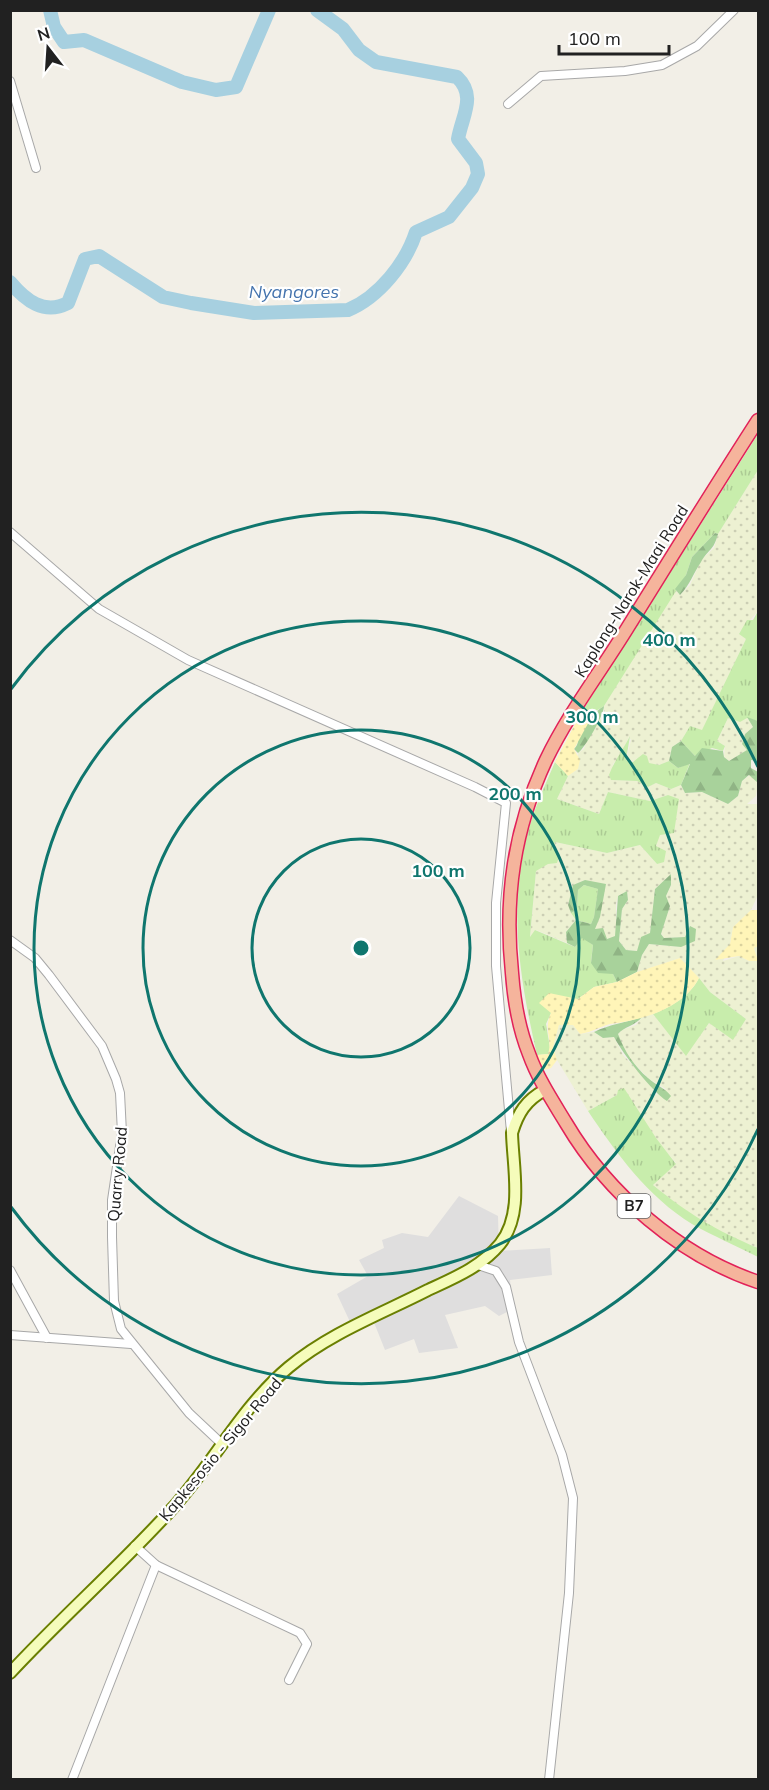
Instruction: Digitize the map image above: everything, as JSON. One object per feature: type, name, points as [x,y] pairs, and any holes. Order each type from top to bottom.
[{"type":"highway","name":"Kaplong-Narok-Maai Road","points":[[759,420],[547,758],[529,800],[512,866],[507,924],[513,986],[523,1038],[545,1090],[573,1135],[606,1178],[647,1218],[715,1266],[759,1282]]},
{"type":"main road","name":"Kapkesosio - Sigor Road","points":[[10,1673],[58,1621],[172,1510],[222,1444],[269,1387],[288,1368],[345,1331],[478,1264],[501,1242],[512,1216],[515,1198],[512,1133],[523,1108],[545,1090]]},
{"type":"street","points":[[508,104],[541,76],[626,71],[662,65],[697,46],[734,10]]},
{"type":"street","points":[[10,81],[36,168]]},
{"type":"street","points":[[10,532],[99,609],[188,660],[475,787],[506,803],[496,903],[496,966],[512,1133]]},
{"type":"street","name":"Quarry Road","points":[[10,940],[35,958],[49,975],[102,1047],[117,1079],[122,1133],[112,1200],[114,1301],[121,1329],[189,1413],[222,1444]]},
{"type":"street","points":[[478,1264],[496,1271],[506,1287],[519,1342],[562,1455],[573,1498],[569,1593],[549,1779]]},
{"type":"street","points":[[10,1270],[47,1338]]},
{"type":"street","points":[[10,1335],[131,1344]]},
{"type":"street","points":[[135,1546],[156,1564],[300,1633],[307,1644],[289,1680]]},
{"type":"street","points":[[72,1779],[156,1564]]},
{"type":"shaded area","points":[[459,1196],[498,1216],[499,1251],[550,1248],[552,1275],[510,1280],[513,1309],[499,1316],[485,1306],[445,1315],[458,1348],[419,1353],[414,1339],[385,1350],[371,1315],[351,1324],[337,1294],[368,1276],[359,1260],[384,1248],[382,1240],[402,1233],[428,1237]]},
{"type":"green space","points":[[758,434],[758,470],[718,534],[715,533],[692,557],[686,575],[604,706],[596,711],[590,720],[581,713]]},
{"type":"green space","points":[[758,470],[758,611],[739,633],[746,639],[702,731],[690,726],[681,741],[672,747],[669,761],[659,765],[626,760],[631,740],[629,737],[620,757],[613,764],[611,780],[637,781],[648,787],[656,783],[671,789],[681,785],[685,793],[702,792],[728,804],[738,796],[742,781],[750,775],[758,783],[756,796],[747,804],[758,804],[758,895],[751,910],[733,927],[730,944],[723,961],[739,956],[749,961],[758,961],[758,1248],[718,1232],[690,1215],[653,1185],[676,1163],[617,1095],[588,1111],[557,1060],[553,1047],[559,1025],[573,1025],[580,1034],[594,1032],[603,1038],[614,1037],[623,1055],[650,1083],[656,1095],[666,1089],[649,1079],[625,1054],[618,1034],[622,1030],[636,1025],[642,1017],[653,1014],[686,1055],[709,1023],[733,1039],[746,1019],[710,992],[680,958],[637,972],[642,955],[649,944],[681,947],[691,926],[685,937],[664,938],[661,933],[670,906],[666,896],[671,885],[671,874],[655,889],[650,933],[637,951],[626,950],[619,941],[622,909],[628,900],[627,891],[618,896],[616,904],[616,936],[607,939],[594,929],[585,880],[573,885],[568,905],[576,920],[566,932],[567,943],[536,930],[530,939],[536,871],[554,849],[555,842],[607,853],[640,845],[657,864],[656,847],[668,795],[650,801],[608,792],[599,814],[557,799],[568,776],[578,769],[578,753],[584,749],[588,736],[604,714],[604,706],[675,589],[680,595],[690,585],[701,560],[714,548],[718,534]]},
{"type":"green space","points":[[715,533],[718,534],[713,547],[680,595],[675,589],[686,575],[692,557]]},
{"type":"green space","points":[[758,611],[758,721],[747,718],[740,722],[728,718],[717,741],[725,746],[723,751],[712,748],[695,756],[681,741],[690,726],[702,730],[746,639],[739,634],[747,620],[753,620]]},
{"type":"green space","points":[[604,706],[594,731],[578,753],[574,749],[581,732],[593,715]]},
{"type":"green space","points":[[747,717],[753,727],[745,734],[742,744],[748,750],[729,761],[724,757],[725,746],[717,741],[728,718]]},
{"type":"green space","points":[[747,717],[758,721],[758,761],[751,760],[751,768],[758,772],[758,783],[749,775],[742,781],[738,796],[728,804],[702,792],[685,793],[681,785],[690,764],[678,768],[669,761],[672,747],[681,741],[695,756],[702,748],[723,751],[724,757],[729,761],[747,750],[742,744],[745,734],[753,727]]},
{"type":"green space","points":[[630,736],[626,760],[633,762],[643,754],[647,756],[649,763],[659,765],[669,761],[678,768],[690,763],[681,785],[671,789],[656,783],[648,787],[637,781],[611,780],[609,775],[611,770]]},
{"type":"green space","points":[[555,762],[568,776],[557,799],[599,814],[608,792],[650,801],[668,795],[679,799],[674,833],[660,835],[656,846],[666,851],[664,862],[657,864],[640,845],[607,853],[555,842],[554,849],[560,854],[557,863],[548,864],[536,871],[530,937],[535,930],[575,947],[582,937],[593,945],[591,962],[613,974],[617,982],[594,987],[578,999],[551,1013],[546,1024],[550,1048],[548,1054],[537,1055],[522,975],[517,921],[518,894],[529,830]]},
{"type":"green space","points":[[671,874],[671,885],[666,896],[670,906],[661,934],[664,938],[685,937],[690,926],[696,929],[695,941],[681,947],[649,944],[642,955],[637,972],[617,982],[613,974],[598,973],[591,963],[593,945],[582,938],[575,947],[567,943],[566,932],[576,920],[591,924],[594,917],[598,889],[584,885],[578,890],[577,910],[571,913],[568,905],[573,885],[585,880],[606,884],[600,917],[595,929],[603,928],[607,939],[615,936],[618,896],[627,891],[628,900],[622,909],[619,941],[626,950],[637,951],[641,937],[650,933],[655,889]]},
{"type":"green space","points":[[584,885],[598,889],[591,924],[576,920],[571,913],[577,910],[578,890]]},
{"type":"green space","points":[[758,946],[758,961],[754,947]]},
{"type":"green space","points":[[699,978],[710,992],[746,1019],[733,1040],[709,1023],[686,1056],[653,1014],[679,1000],[691,990]]},
{"type":"green space","points":[[642,1017],[618,1034],[638,1069],[671,1096],[667,1101],[638,1072],[614,1037],[603,1038],[594,1032]]},
{"type":"green space","points":[[624,1088],[656,1138],[676,1164],[653,1185],[703,1221],[758,1248],[758,1257],[692,1224],[676,1213],[647,1187],[610,1143],[588,1111],[617,1095],[618,1090]]},
{"type":"sand","points":[[581,713],[590,720],[574,749],[580,760],[578,769],[568,776],[555,762]]},
{"type":"sand","points":[[751,910],[758,910],[758,946],[754,948],[758,961],[749,961],[739,956],[715,960],[730,944],[733,927]]},
{"type":"sand","points":[[680,958],[699,978],[683,998],[648,1016],[610,1024],[585,1033],[580,1034],[573,1025],[559,1025],[553,1047],[557,1060],[551,1068],[544,1070],[537,1055],[548,1054],[548,1024],[551,1013],[539,1003],[549,993],[578,999],[594,987],[617,982],[637,972]]},
{"type":"waterway","name":"Nyangores","points":[[50,10],[54,27],[64,42],[84,40],[182,82],[216,90],[236,87],[269,10]]},
{"type":"waterway","name":"Nyangores","points":[[10,282],[22,295],[36,304],[43,307],[59,306],[68,303],[85,259],[99,256],[163,297],[254,313],[348,310],[381,288],[406,255],[416,232],[449,217],[472,188],[478,174],[476,163],[458,139],[466,107],[466,91],[457,77],[376,62],[359,50],[343,29],[317,10]]}]
